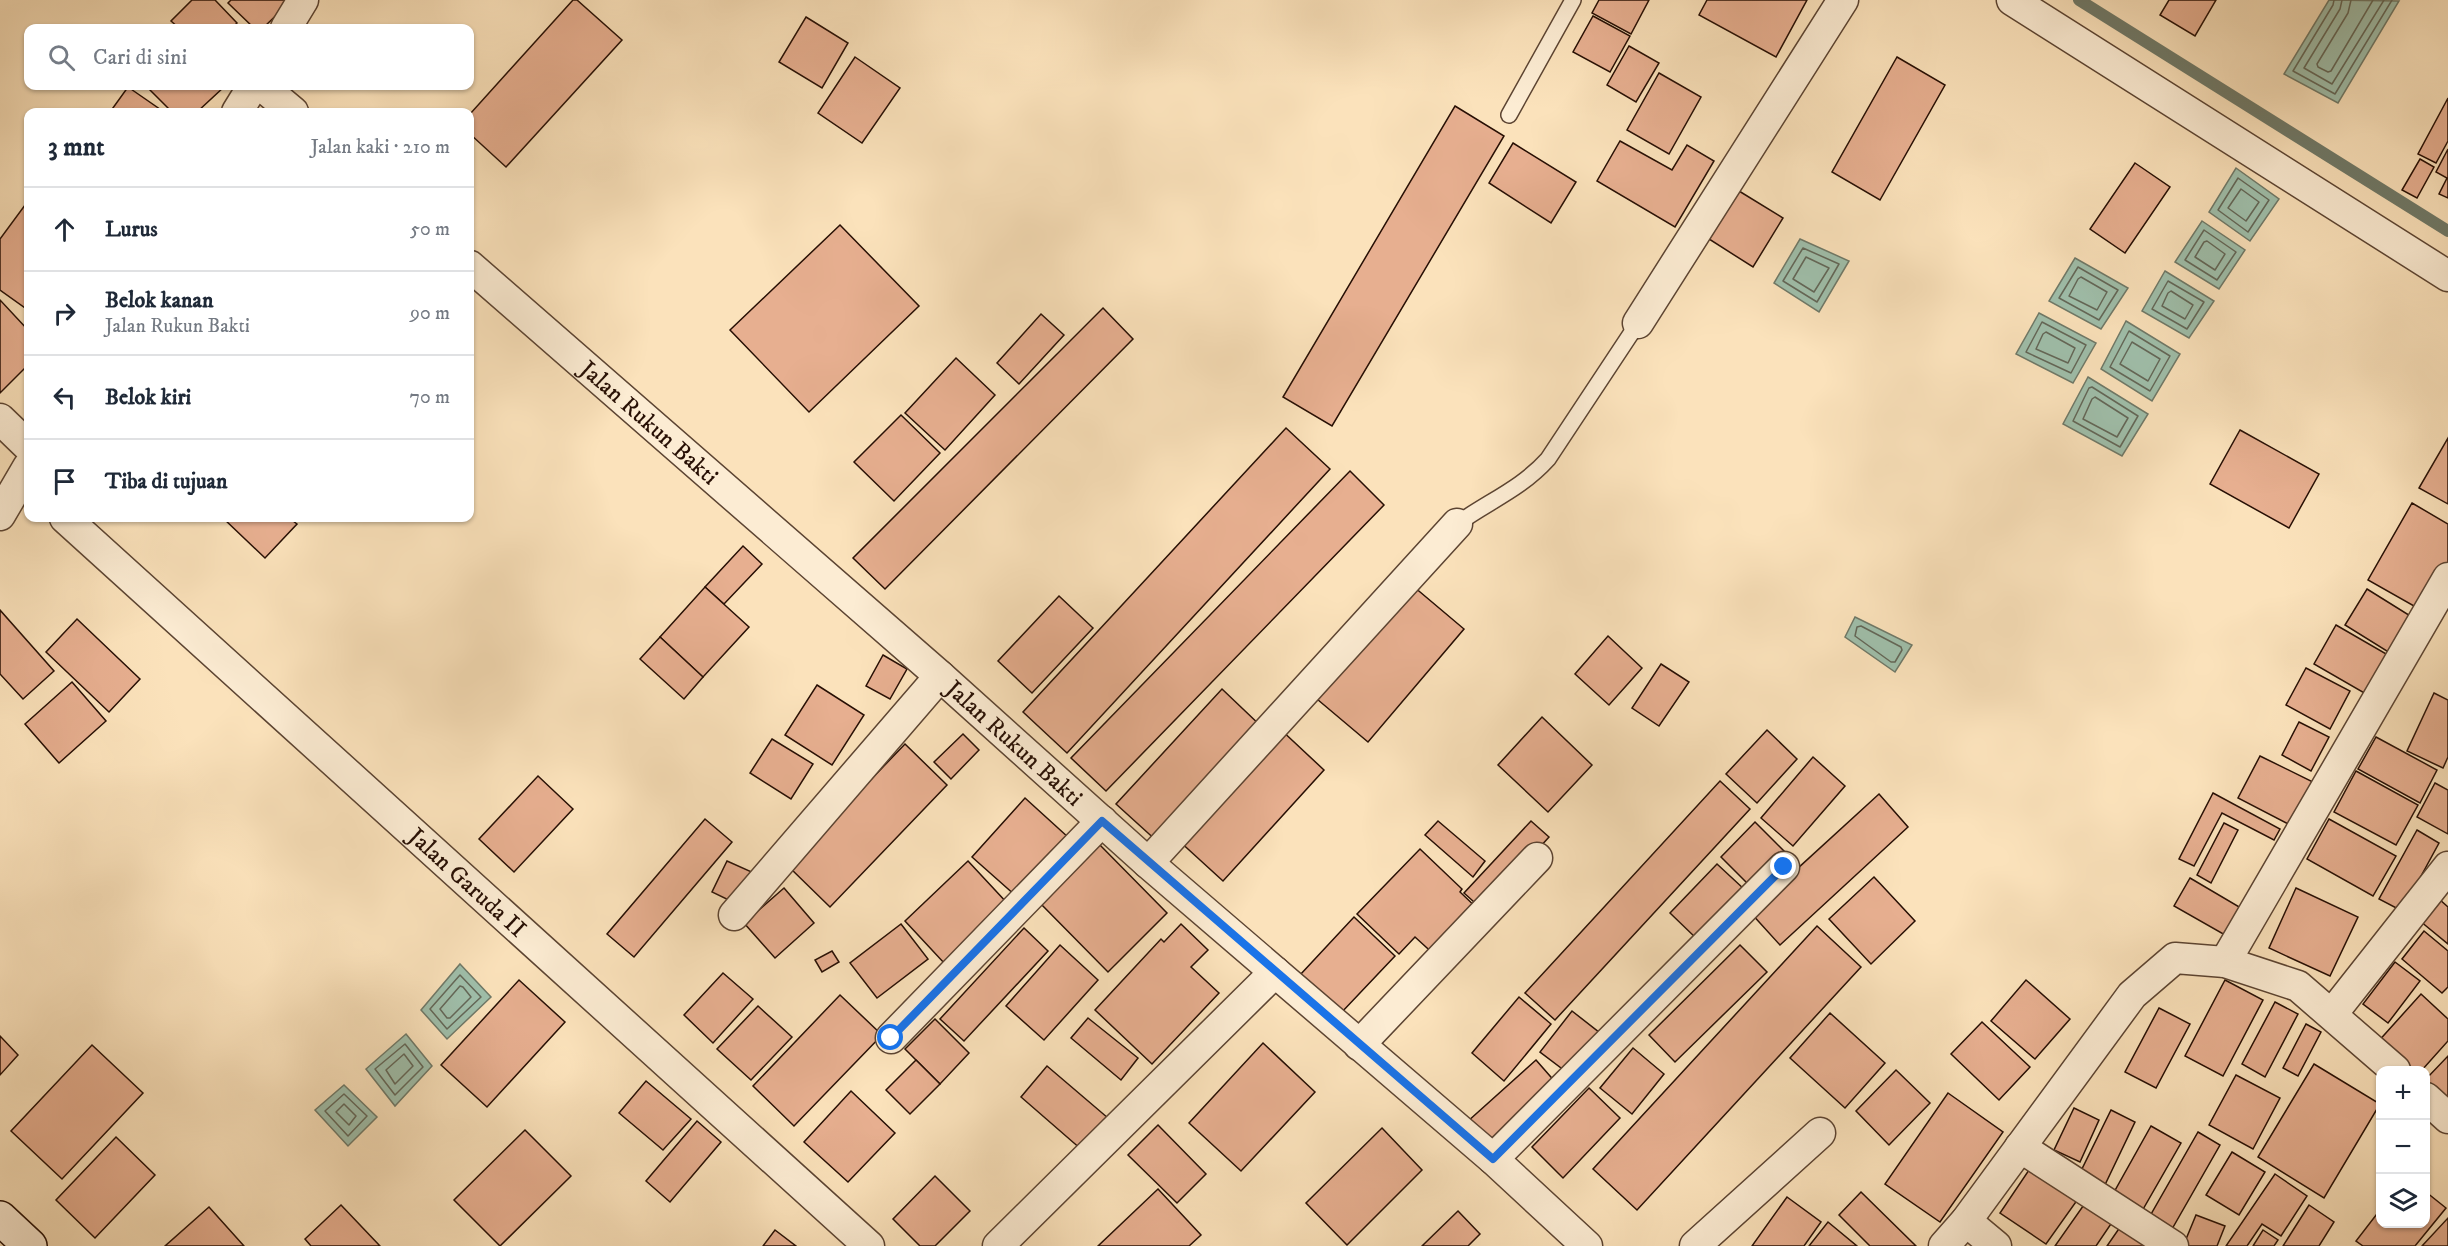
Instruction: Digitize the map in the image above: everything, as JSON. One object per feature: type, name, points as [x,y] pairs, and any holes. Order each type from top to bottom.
[{"type":"street","points":[[288,24],[303,0]]},
{"type":"street","points":[[1638,323],[1844,0]]},
{"type":"street","points":[[2012,0],[2448,276]]},
{"type":"street","points":[[239,108],[251,90]]},
{"type":"street","points":[[267,90],[288,108]]},
{"type":"street","name":"Jalan Rukun Bakti","points":[[474,269],[940,676],[1148,863],[1493,1159],[1587,1246]]},
{"type":"street","points":[[0,419],[24,442]]},
{"type":"street","points":[[0,515],[24,480]]},
{"type":"street","name":"Jalan Garuda II","points":[[69,522],[869,1246]]},
{"type":"street","points":[[1148,863],[1457,524]]},
{"type":"street","points":[[2225,962],[2448,578]]},
{"type":"street","points":[[734,915],[940,676]]},
{"type":"street","points":[[891,1038],[1102,821]]},
{"type":"street","points":[[1359,1045],[1537,858]]},
{"type":"street","points":[[1493,1159],[1784,867]]},
{"type":"street","points":[[2332,1014],[2448,867]]},
{"type":"street","points":[[1944,1246],[1966,1221],[2132,995],[2175,958],[2225,962],[2298,986],[2389,1066]]},
{"type":"street","points":[[998,1246],[1275,972]]},
{"type":"street","points":[[2430,1102],[2448,1119]]},
{"type":"street","points":[[1695,1246],[1820,1133]]},
{"type":"street","points":[[2020,1147],[2173,1246]]},
{"type":"street","points":[[0,1218],[30,1246]]},
{"type":"street","points":[[1966,1221],[1996,1246]]},
{"type":"lane","points":[[1509,115],[1573,0]]},
{"type":"lane","points":[[1457,524],[1513,490],[1532,476],[1548,459],[1638,323]]},
{"type":"water","points":[[2329,0],[2399,1],[2338,103],[2284,74]]},
{"type":"water","points":[[2236,168],[2279,199],[2250,241],[2209,212]]},
{"type":"water","points":[[2202,221],[2245,250],[2219,289],[2175,262]]},
{"type":"water","points":[[1800,239],[1849,261],[1819,312],[1774,283]]},
{"type":"water","points":[[2075,258],[2128,288],[2101,329],[2049,301]]},
{"type":"water","points":[[2165,271],[2214,301],[2189,338],[2142,311]]},
{"type":"water","points":[[2039,313],[2096,343],[2073,383],[2016,354]]},
{"type":"water","points":[[2126,321],[2180,354],[2152,401],[2101,369]]},
{"type":"water","points":[[2088,377],[2148,414],[2122,456],[2063,424]]},
{"type":"water","points":[[1855,617],[1912,645],[1895,672],[1845,637]]},
{"type":"water","points":[[460,964],[491,997],[447,1039],[421,1010]]},
{"type":"water","points":[[406,1034],[432,1066],[395,1106],[366,1069]]},
{"type":"water","points":[[344,1085],[377,1117],[348,1146],[315,1110]]},
{"type":"building","points":[[192,0],[215,0],[237,23],[174,24],[171,21]]},
{"type":"building","points":[[231,0],[292,0],[267,24],[250,24],[228,3]]},
{"type":"building","points":[[573,0],[577,0],[622,40],[506,167],[474,138],[474,110]]},
{"type":"building","points":[[1599,0],[1649,0],[1631,34],[1592,13]]},
{"type":"building","points":[[1707,0],[1807,0],[1776,57],[1699,15]]},
{"type":"building","points":[[2169,0],[2216,0],[2195,36],[2160,15]]},
{"type":"building","points":[[1593,16],[1630,36],[1610,72],[1573,52]]},
{"type":"building","points":[[806,17],[848,43],[822,88],[779,62]]},
{"type":"building","points":[[1629,46],[1659,63],[1636,102],[1607,85]]},
{"type":"building","points":[[855,57],[900,88],[862,143],[818,113]]},
{"type":"building","points":[[1897,57],[1945,85],[1880,200],[1832,172]]},
{"type":"building","points":[[1659,73],[1701,97],[1669,154],[1627,130]]},
{"type":"building","points":[[126,90],[132,90],[158,108],[113,108]]},
{"type":"building","points":[[150,90],[221,90],[201,108],[168,108]]},
{"type":"building","points":[[2448,98],[2448,141],[2436,163],[2418,154]]},
{"type":"building","points":[[1455,106],[1504,136],[1332,426],[1283,397]]},
{"type":"building","points":[[1620,141],[1672,170],[1687,145],[1714,161],[1675,227],[1597,181]]},
{"type":"building","points":[[1513,143],[1576,182],[1551,223],[1489,183]]},
{"type":"building","points":[[2448,149],[2448,198],[2439,194],[2447,178],[2436,172]]},
{"type":"building","points":[[2420,159],[2434,167],[2417,198],[2402,190]]},
{"type":"building","points":[[2135,163],[2170,187],[2125,253],[2090,229]]},
{"type":"building","points":[[1739,191],[1783,218],[1753,267],[1709,239]]},
{"type":"building","points":[[24,206],[24,307],[0,290],[0,239]]},
{"type":"building","points":[[840,225],[919,306],[809,412],[730,330]]},
{"type":"building","points":[[0,300],[24,326],[24,369],[0,393]]},
{"type":"building","points":[[1103,308],[1133,339],[885,589],[853,558]]},
{"type":"building","points":[[1041,314],[1064,335],[1019,384],[997,363]]},
{"type":"building","points":[[956,358],[995,395],[945,450],[905,413]]},
{"type":"building","points":[[901,415],[940,453],[894,501],[854,462]]},
{"type":"building","points":[[1286,428],[1330,469],[1067,753],[1023,712]]},
{"type":"building","points":[[2240,430],[2319,474],[2289,528],[2210,484]]},
{"type":"building","points":[[2448,438],[2448,504],[2419,488]]},
{"type":"building","points":[[1350,471],[1384,505],[1106,791],[1071,758]]},
{"type":"building","points":[[2412,503],[2448,524],[2448,563],[2421,610],[2368,580]]},
{"type":"building","points":[[227,522],[294,522],[297,524],[265,558]]},
{"type":"building","points":[[743,546],[762,564],[724,604],[705,587]]},
{"type":"building","points":[[1407,581],[1464,629],[1368,742],[1311,694]]},
{"type":"building","points":[[705,587],[749,627],[703,677],[660,637]]},
{"type":"building","points":[[2367,589],[2412,617],[2390,653],[2345,625]]},
{"type":"building","points":[[1059,596],[1093,628],[1032,693],[998,661]]},
{"type":"building","points":[[0,610],[54,671],[23,699],[0,674]]},
{"type":"building","points":[[77,619],[140,679],[109,712],[46,652]]},
{"type":"building","points":[[2336,625],[2388,655],[2366,694],[2314,664]]},
{"type":"building","points":[[1608,636],[1642,668],[1609,705],[1575,674]]},
{"type":"building","points":[[660,637],[703,677],[684,699],[640,659]]},
{"type":"building","points":[[883,655],[907,669],[890,699],[866,686]]},
{"type":"building","points":[[1661,664],[1689,682],[1659,726],[1632,708]]},
{"type":"building","points":[[2306,668],[2350,691],[2330,729],[2286,705]]},
{"type":"building","points":[[72,682],[106,721],[59,763],[25,724]]},
{"type":"building","points":[[817,685],[864,715],[832,765],[785,735]]},
{"type":"building","points":[[1222,689],[1264,729],[1159,843],[1116,804]]},
{"type":"building","points":[[2434,693],[2448,700],[2448,757],[2443,768],[2407,751]]},
{"type":"building","points":[[1542,717],[1592,765],[1548,812],[1498,765]]},
{"type":"building","points":[[2299,722],[2329,737],[2311,771],[2282,755]]},
{"type":"building","points":[[1278,727],[1324,770],[1223,881],[1177,839]]},
{"type":"building","points":[[1767,730],[1797,759],[1757,803],[1726,774]]},
{"type":"building","points":[[963,734],[979,750],[951,779],[934,762]]},
{"type":"building","points":[[2376,737],[2437,770],[2420,803],[2358,769]]},
{"type":"building","points":[[772,739],[813,764],[791,799],[750,773]]},
{"type":"building","points":[[905,744],[947,785],[830,907],[788,866]]},
{"type":"building","points":[[2260,756],[2313,782],[2290,825],[2238,798]]},
{"type":"building","points":[[1813,757],[1845,786],[1793,846],[1761,818]]},
{"type":"building","points":[[2356,771],[2418,805],[2396,845],[2334,812]]},
{"type":"building","points":[[538,776],[573,809],[514,872],[479,839]]},
{"type":"building","points":[[1720,781],[1750,809],[1555,1020],[1525,993]]},
{"type":"building","points":[[2435,783],[2448,790],[2448,834],[2417,817]]},
{"type":"building","points":[[2213,793],[2280,829],[2274,840],[2222,813],[2194,866],[2179,859]]},
{"type":"building","points":[[1879,794],[1908,827],[1780,945],[1750,912]]},
{"type":"building","points":[[1025,798],[1069,838],[1016,896],[972,857]]},
{"type":"building","points":[[705,819],[732,842],[634,957],[607,934]]},
{"type":"building","points":[[2329,819],[2396,856],[2373,896],[2307,859]]},
{"type":"building","points":[[1438,821],[1485,861],[1473,877],[1425,835]]},
{"type":"building","points":[[1531,821],[1549,837],[1483,910],[1464,893]]},
{"type":"building","points":[[1755,822],[1786,853],[1752,888],[1721,857]]},
{"type":"building","points":[[2224,823],[2238,830],[2211,883],[2197,875]]},
{"type":"building","points":[[2417,830],[2439,843],[2402,911],[2379,899]]},
{"type":"building","points":[[1098,843],[1167,913],[1108,972],[1039,902]]},
{"type":"building","points":[[1420,849],[1462,889],[1460,892],[1482,913],[1438,958],[1415,937],[1399,954],[1357,914]]},
{"type":"building","points":[[727,861],[754,873],[739,905],[712,892]]},
{"type":"building","points":[[968,861],[1008,904],[945,964],[905,921]]},
{"type":"building","points":[[1717,864],[1745,890],[1698,940],[1670,913]]},
{"type":"building","points":[[1874,877],[1915,921],[1871,964],[1829,919]]},
{"type":"building","points":[[2190,878],[2241,908],[2225,935],[2174,906]]},
{"type":"building","points":[[784,888],[814,923],[775,958],[744,923]]},
{"type":"building","points":[[2296,888],[2358,917],[2330,976],[2269,948]]},
{"type":"building","points":[[2439,899],[2448,907],[2448,944],[2420,921]]},
{"type":"building","points":[[1354,917],[1395,956],[1341,1013],[1300,975]]},
{"type":"building","points":[[901,924],[928,959],[877,998],[850,963]]},
{"type":"building","points":[[1181,924],[1208,950],[1191,967],[1219,993],[1152,1064],[1095,1010],[1161,939],[1164,942]]},
{"type":"building","points":[[1817,926],[1861,967],[1637,1210],[1593,1169]]},
{"type":"building","points":[[1024,928],[1048,951],[964,1041],[940,1019]]},
{"type":"building","points":[[2424,931],[2448,951],[2448,987],[2442,993],[2402,959]]},
{"type":"building","points":[[1060,945],[1098,980],[1044,1040],[1006,1006]]},
{"type":"building","points":[[1740,945],[1767,972],[1675,1062],[1649,1035]]},
{"type":"building","points":[[832,951],[839,962],[822,972],[815,960]]},
{"type":"building","points":[[2395,962],[2420,981],[2388,1023],[2363,1004]]},
{"type":"building","points":[[723,973],[753,999],[713,1043],[684,1015]]},
{"type":"building","points":[[519,980],[565,1022],[487,1107],[441,1065]]},
{"type":"building","points":[[2026,980],[2070,1019],[2035,1059],[1991,1021]]},
{"type":"building","points":[[2225,980],[2263,1000],[2223,1076],[2185,1056]]},
{"type":"building","points":[[2421,994],[2448,1019],[2448,1041],[2426,1066],[2401,1066],[2376,1044]]},
{"type":"building","points":[[840,995],[882,1035],[794,1126],[753,1086]]},
{"type":"building","points":[[1519,997],[1551,1024],[1504,1081],[1472,1053]]},
{"type":"building","points":[[2275,1002],[2298,1014],[2265,1077],[2242,1064]]},
{"type":"building","points":[[758,1006],[792,1037],[751,1080],[717,1049]]},
{"type":"building","points":[[2159,1008],[2190,1024],[2156,1088],[2125,1072]]},
{"type":"building","points":[[1572,1011],[1600,1033],[1569,1074],[1540,1052]]},
{"type":"building","points":[[1830,1013],[1885,1063],[1845,1108],[1790,1058]]},
{"type":"building","points":[[1088,1018],[1138,1058],[1121,1080],[1071,1038]]},
{"type":"building","points":[[935,1019],[969,1053],[940,1084],[905,1049]]},
{"type":"building","points":[[1982,1022],[2030,1067],[1999,1100],[1951,1054]]},
{"type":"building","points":[[2306,1024],[2321,1032],[2298,1076],[2283,1068]]},
{"type":"building","points":[[0,1036],[18,1055],[0,1075]]},
{"type":"building","points":[[1263,1043],[1315,1092],[1241,1171],[1189,1123]]},
{"type":"building","points":[[92,1045],[143,1093],[62,1179],[11,1131]]},
{"type":"building","points":[[1633,1048],[1664,1074],[1632,1114],[1600,1088]]},
{"type":"building","points":[[2448,1056],[2448,1110],[2430,1094],[2430,1075]]},
{"type":"building","points":[[916,1060],[940,1084],[910,1114],[886,1090]]},
{"type":"building","points":[[1536,1060],[1557,1084],[1489,1145],[1467,1122]]},
{"type":"building","points":[[2314,1064],[2376,1102],[2376,1111],[2324,1198],[2258,1157]]},
{"type":"building","points":[[1047,1066],[1108,1118],[1082,1150],[1021,1097]]},
{"type":"building","points":[[1896,1070],[1930,1103],[1889,1145],[1856,1111]]},
{"type":"building","points":[[2236,1075],[2280,1098],[2253,1149],[2209,1125]]},
{"type":"building","points":[[646,1081],[691,1119],[663,1150],[619,1113]]},
{"type":"building","points":[[1589,1088],[1620,1118],[1563,1178],[1532,1147]]},
{"type":"building","points":[[851,1091],[895,1133],[848,1182],[804,1142]]},
{"type":"building","points":[[1948,1093],[2003,1132],[1940,1222],[1885,1184]]},
{"type":"building","points":[[2074,1108],[2099,1120],[2080,1162],[2054,1150]]},
{"type":"building","points":[[2111,1110],[2135,1122],[2102,1191],[2077,1179]]},
{"type":"building","points":[[697,1121],[721,1142],[670,1202],[646,1181]]},
{"type":"building","points":[[1158,1125],[1206,1174],[1177,1203],[1128,1155]]},
{"type":"building","points":[[2151,1126],[2181,1143],[2142,1211],[2113,1194]]},
{"type":"building","points":[[1382,1128],[1422,1170],[1347,1245],[1306,1203]]},
{"type":"building","points":[[525,1130],[571,1176],[500,1246],[454,1200]]},
{"type":"building","points":[[2198,1132],[2220,1145],[2172,1229],[2150,1216]]},
{"type":"building","points":[[116,1137],[155,1175],[95,1238],[56,1200]]},
{"type":"building","points":[[2232,1152],[2265,1172],[2239,1215],[2206,1195]]},
{"type":"building","points":[[2031,1167],[2078,1199],[2046,1244],[2000,1213]]},
{"type":"building","points":[[2275,1174],[2307,1196],[2281,1236],[2262,1224],[2247,1246],[2226,1246]]},
{"type":"building","points":[[935,1176],[970,1211],[935,1246],[920,1246],[893,1219]]},
{"type":"building","points":[[1158,1189],[1201,1235],[1189,1246],[1098,1246]]},
{"type":"building","points":[[1861,1192],[1916,1246],[1870,1246],[1839,1215]]},
{"type":"building","points":[[2430,1195],[2446,1208],[2430,1228]]},
{"type":"building","points":[[1787,1197],[1821,1222],[1804,1246],[1752,1246]]},
{"type":"building","points":[[2088,1199],[2115,1218],[2096,1246],[2055,1246]]},
{"type":"building","points":[[341,1205],[380,1246],[311,1246],[305,1239]]},
{"type":"building","points":[[2309,1205],[2334,1222],[2319,1246],[2283,1246]]},
{"type":"building","points":[[209,1207],[244,1246],[165,1246]]},
{"type":"building","points":[[1458,1211],[1480,1234],[1468,1246],[1422,1246]]},
{"type":"building","points":[[2196,1215],[2225,1226],[2217,1246],[2184,1244]]},
{"type":"building","points":[[2376,1215],[2376,1228],[2430,1228],[2415,1246],[2363,1246],[2356,1241]]},
{"type":"building","points":[[2448,1218],[2448,1246],[2422,1246]]},
{"type":"building","points":[[2125,1220],[2152,1246],[2107,1246]]},
{"type":"building","points":[[1828,1222],[1857,1246],[1809,1246]]},
{"type":"building","points":[[775,1230],[796,1246],[763,1246]]},
{"type":"building","points":[[2263,1230],[2278,1240],[2274,1246],[2253,1246]]},
{"type":"waterway","points":[[2079,0],[2448,231]]},
{"type":"route","points":[[891,1038],[1102,821],[1493,1159],[1784,867]]}]
